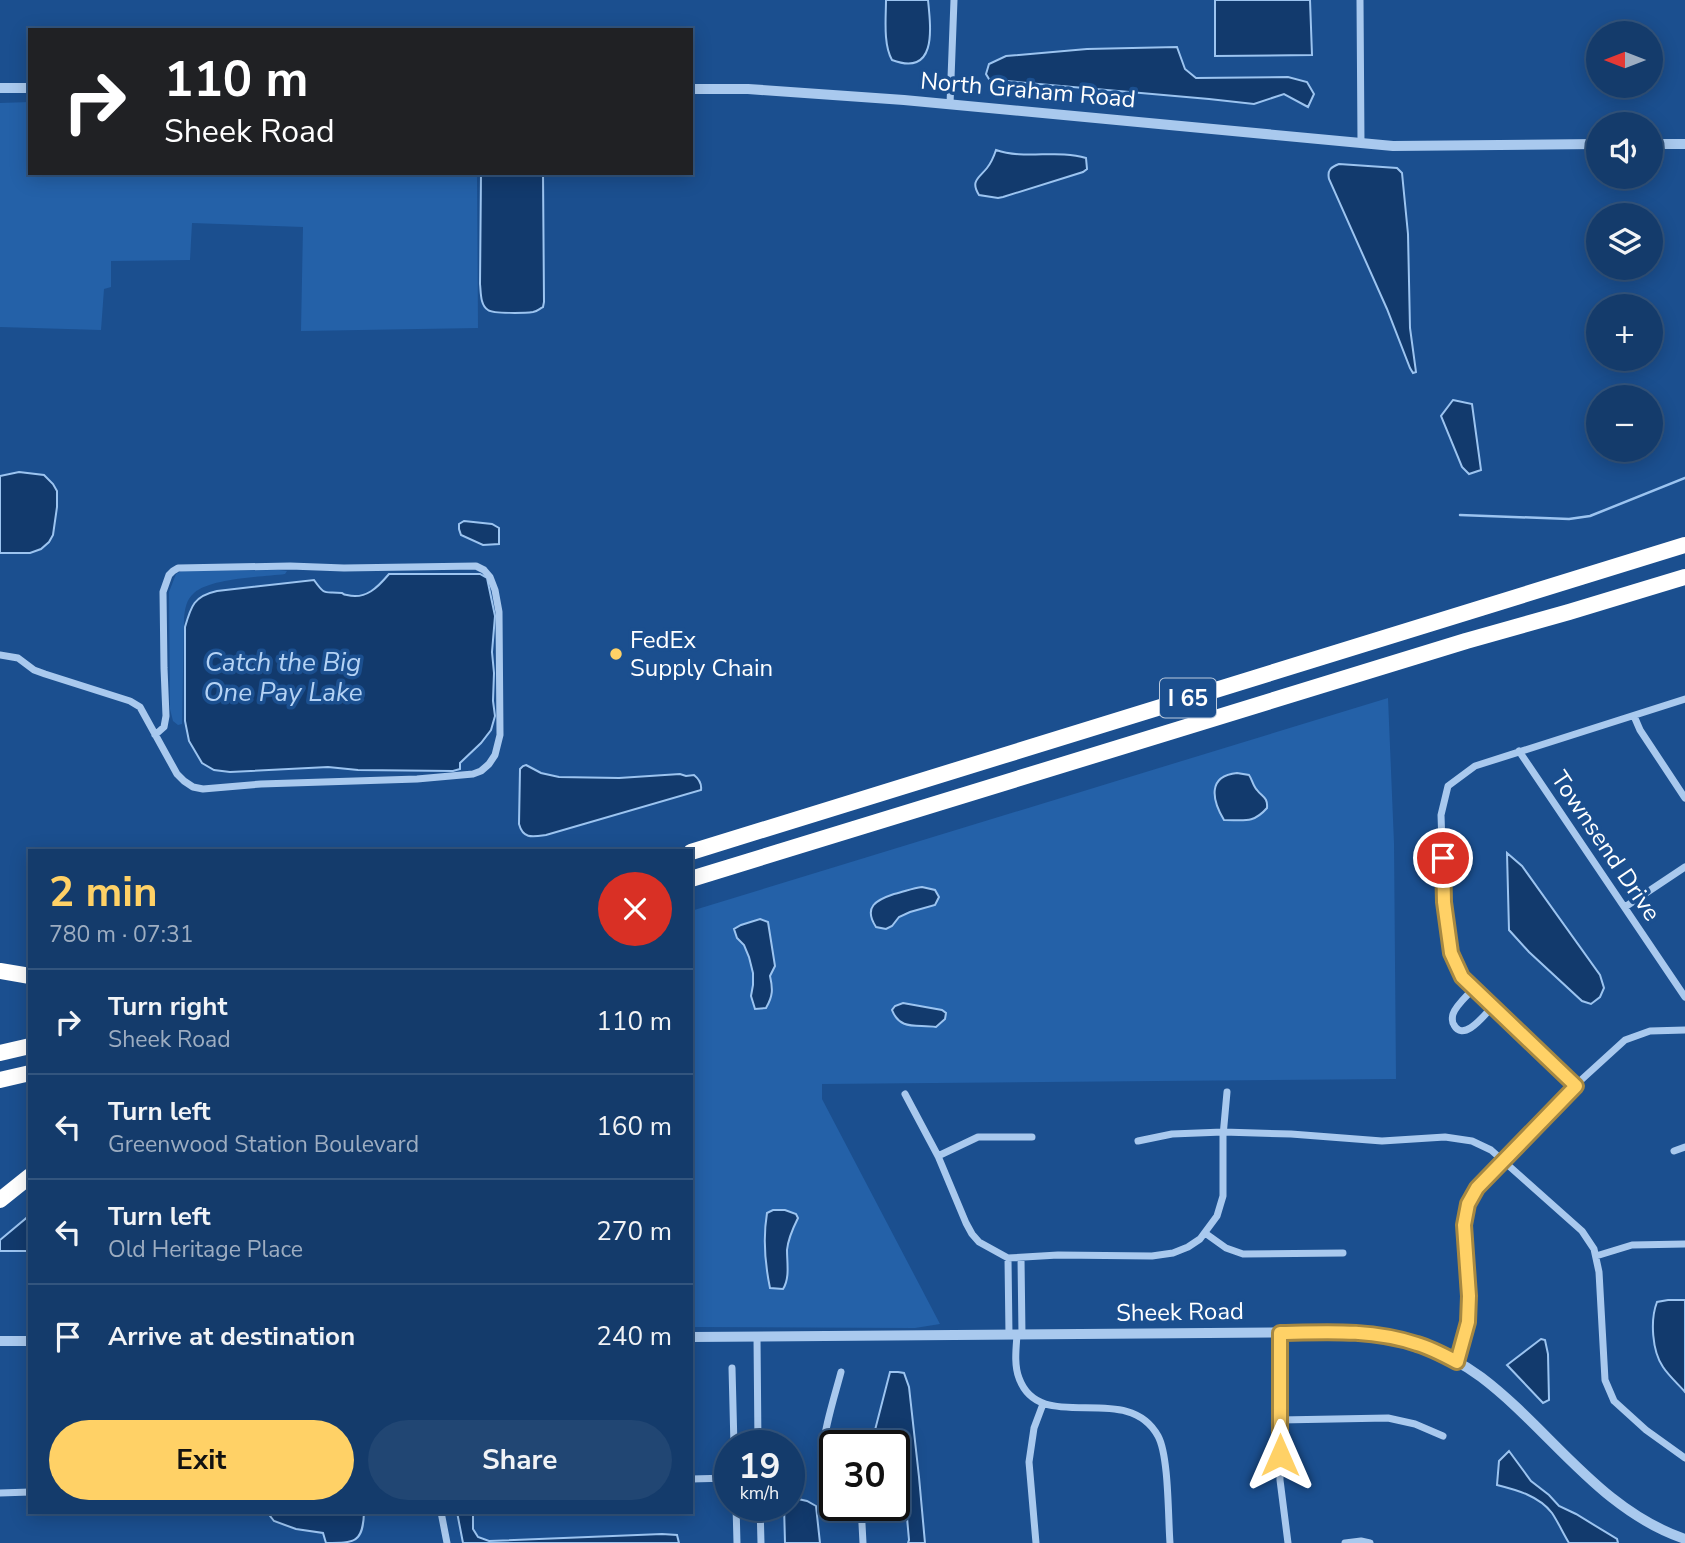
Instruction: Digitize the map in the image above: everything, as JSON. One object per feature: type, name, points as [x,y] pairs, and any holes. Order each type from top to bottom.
[{"type":"highway","name":"I 65","points":[[693,851],[1685,545]]},
{"type":"highway","name":"I 65","points":[[693,878],[1466,641],[1685,577]]},
{"type":"highway","points":[[0,971],[28,976]]},
{"type":"highway","points":[[0,1053],[28,1046]]},
{"type":"highway","points":[[0,1080],[28,1073]]},
{"type":"highway","points":[[0,1200],[28,1178]]},
{"type":"street","points":[[950,104],[954,0]]},
{"type":"street","points":[[1360,0],[1361,142]]},
{"type":"street","points":[[0,88],[28,88]]},
{"type":"street","name":"North Graham Road","points":[[693,89],[748,89],[950,104],[1392,146],[1586,144]]},
{"type":"street","points":[[1663,144],[1685,144]]},
{"type":"street","points":[[0,655],[18,658],[34,670],[130,701],[139,707],[177,774],[193,787],[204,789],[473,774],[489,764],[495,755],[500,735],[499,612],[490,577],[475,566],[178,568],[169,575],[163,592],[166,716],[164,727],[155,735]]},
{"type":"street","points":[[1576,1086],[1462,977],[1451,953],[1444,902],[1441,814],[1448,786],[1475,766],[1685,699]]},
{"type":"street","points":[[1634,716],[1640,730],[1685,798]]},
{"type":"street","name":"Townsend Drive","points":[[1519,751],[1685,997]]},
{"type":"street","points":[[1625,907],[1685,867]]},
{"type":"street","points":[[1474,988],[1453,1012],[1455,1027],[1465,1031],[1493,1006]]},
{"type":"street","points":[[1457,1362],[1468,1322],[1464,1225],[1468,1204],[1477,1188],[1576,1086],[1625,1040],[1650,1031],[1685,1030]]},
{"type":"street","points":[[905,1094],[938,1156],[972,1234],[979,1242],[1008,1258],[1021,1258],[1173,1253],[1200,1239],[1217,1216],[1223,1196],[1223,1132],[1227,1092]]},
{"type":"street","points":[[1138,1141],[1172,1134],[1223,1132],[1382,1141],[1459,1139],[1472,1141],[1491,1150],[1582,1231],[1594,1249],[1599,1272],[1605,1380],[1614,1401],[1646,1430],[1685,1458]]},
{"type":"street","points":[[938,1156],[978,1137],[1032,1137]]},
{"type":"street","points":[[1674,1152],[1685,1147]]},
{"type":"street","points":[[1205,1233],[1226,1248],[1243,1254],[1343,1253]]},
{"type":"street","points":[[1596,1256],[1632,1245],[1685,1244]]},
{"type":"street","points":[[1008,1258],[1016,1335]]},
{"type":"street","points":[[1021,1258],[1016,1367],[1023,1387],[1042,1405],[1122,1409],[1152,1426],[1164,1455],[1170,1543]]},
{"type":"street","name":"Sheek Road","points":[[693,1337],[1351,1332],[1380,1335],[1418,1344],[1457,1362],[1479,1376],[1518,1408],[1610,1497],[1654,1525],[1685,1539]]},
{"type":"street","points":[[1280,1333],[1280,1480],[1288,1543]]},
{"type":"street","points":[[757,1337],[758,1430]]},
{"type":"street","points":[[0,1341],[28,1341]]},
{"type":"street","points":[[732,1368],[734,1430]]},
{"type":"street","points":[[826,1430],[841,1372]]},
{"type":"street","points":[[1036,1543],[1029,1462],[1034,1428],[1042,1405]]},
{"type":"street","points":[[1280,1420],[1388,1418],[1415,1424],[1443,1436]]},
{"type":"street","points":[[693,1479],[714,1478]]},
{"type":"street","points":[[0,1493],[28,1492]]},
{"type":"street","points":[[441,1514],[447,1543]]},
{"type":"street","points":[[736,1521],[737,1543]]},
{"type":"street","points":[[760,1521],[761,1543]]},
{"type":"street","points":[[862,1521],[863,1543]]},
{"type":"street","points":[[1345,1543],[1370,1543]]},
{"type":"shaded area","points":[[28,102],[28,175],[477,175],[478,328],[301,331],[303,227],[192,223],[190,260],[111,261],[111,287],[104,289],[101,330],[0,327],[0,103]]},
{"type":"shaded area","points":[[181,571],[287,571],[285,574],[212,584],[194,593],[189,599],[184,618],[182,724],[178,725],[173,721],[170,709],[169,592],[176,574]]},
{"type":"shaded area","points":[[1388,698],[1394,843],[1396,1079],[822,1084],[822,1099],[940,1324],[915,1328],[693,1327],[693,910]]},
{"type":"water","points":[[886,0],[928,0],[930,36],[924,56],[917,62],[892,60],[889,54],[886,39]]},
{"type":"water","points":[[1215,0],[1310,0],[1312,55],[1215,56]]},
{"type":"water","points":[[1177,47],[1185,69],[1196,78],[1288,77],[1307,82],[1314,94],[1308,107],[1284,94],[1254,104],[994,80],[989,79],[986,74],[989,64],[1006,56],[1087,49]]},
{"type":"water","points":[[996,150],[1018,154],[1075,155],[1086,158],[1087,169],[1003,197],[979,195],[975,183],[990,164]]},
{"type":"water","points":[[1339,164],[1397,168],[1402,173],[1408,234],[1410,328],[1416,372],[1413,373],[1410,368],[1387,309],[1329,179],[1330,169]]},
{"type":"water","points":[[481,175],[543,175],[543,307],[536,311],[517,313],[488,310],[481,298]]},
{"type":"water","points":[[1453,400],[1472,404],[1481,470],[1469,474],[1462,467],[1441,416]]},
{"type":"water","points":[[19,472],[44,475],[57,491],[53,535],[41,549],[30,553],[0,553],[0,476]]},
{"type":"water","points":[[464,521],[492,524],[499,528],[499,544],[483,545],[461,535],[459,524]]},
{"type":"water","name":"Catch the Big One Pay Lake","points":[[389,574],[480,574],[487,578],[495,616],[492,652],[495,716],[491,730],[460,763],[460,769],[358,770],[328,767],[230,772],[214,770],[202,763],[189,741],[185,721],[185,627],[198,599],[217,591],[314,580],[326,592],[360,596],[376,588]]},
{"type":"water","points":[[526,765],[541,773],[559,777],[694,775],[700,781],[701,790],[546,835],[529,836],[519,824],[520,769]]},
{"type":"water","points":[[1237,773],[1249,775],[1266,799],[1267,808],[1253,819],[1224,820],[1217,805],[1215,790],[1221,779]]},
{"type":"water","points":[[1507,853],[1522,866],[1600,975],[1604,988],[1600,997],[1591,1004],[1582,1001],[1509,930]]},
{"type":"water","points":[[922,887],[935,890],[939,897],[935,905],[899,917],[886,929],[876,927],[871,914],[873,905],[894,894]]},
{"type":"water","points":[[760,919],[768,922],[775,966],[770,976],[772,992],[768,1004],[766,1008],[755,1009],[751,996],[753,973],[749,957],[734,929]]},
{"type":"water","points":[[903,1003],[942,1010],[946,1013],[945,1019],[936,1027],[904,1024],[895,1017],[892,1010]]},
{"type":"water","points":[[785,1210],[796,1214],[798,1218],[788,1246],[787,1275],[783,1289],[770,1288],[767,1270],[766,1222],[767,1213]]},
{"type":"water","points":[[28,1217],[28,1251],[0,1251],[0,1240]]},
{"type":"water","points":[[1685,1300],[1685,1392],[1663,1367],[1654,1344],[1653,1318],[1657,1302]]},
{"type":"water","points":[[1541,1339],[1545,1340],[1548,1354],[1549,1400],[1543,1403],[1507,1365]]},
{"type":"water","points":[[890,1372],[904,1373],[909,1387],[925,1543],[908,1543],[910,1430],[875,1430]]},
{"type":"water","points":[[1509,1451],[1531,1481],[1559,1506],[1617,1539],[1618,1543],[1569,1543],[1552,1513],[1541,1502],[1497,1485],[1499,1461]]},
{"type":"water","points":[[805,1501],[816,1506],[820,1543],[785,1543],[784,1521],[805,1521]]},
{"type":"water","points":[[269,1514],[364,1514],[359,1535],[344,1543],[326,1543],[323,1533],[296,1529],[274,1521]]},
{"type":"water","points":[[457,1514],[473,1514],[473,1529],[478,1537],[489,1541],[662,1534],[677,1535],[679,1543],[463,1543]]},
{"type":"waterway","points":[[1460,515],[1569,519],[1590,516],[1685,478]]},
{"type":"place","name":"FedEx Supply Chain","points":[[616,654]]},
{"type":"route","points":[[1280,1455],[1280,1333],[1351,1332],[1380,1335],[1418,1344],[1457,1362],[1468,1322],[1464,1225],[1468,1204],[1477,1188],[1576,1086],[1462,977],[1451,953],[1444,902],[1443,858]]}]
